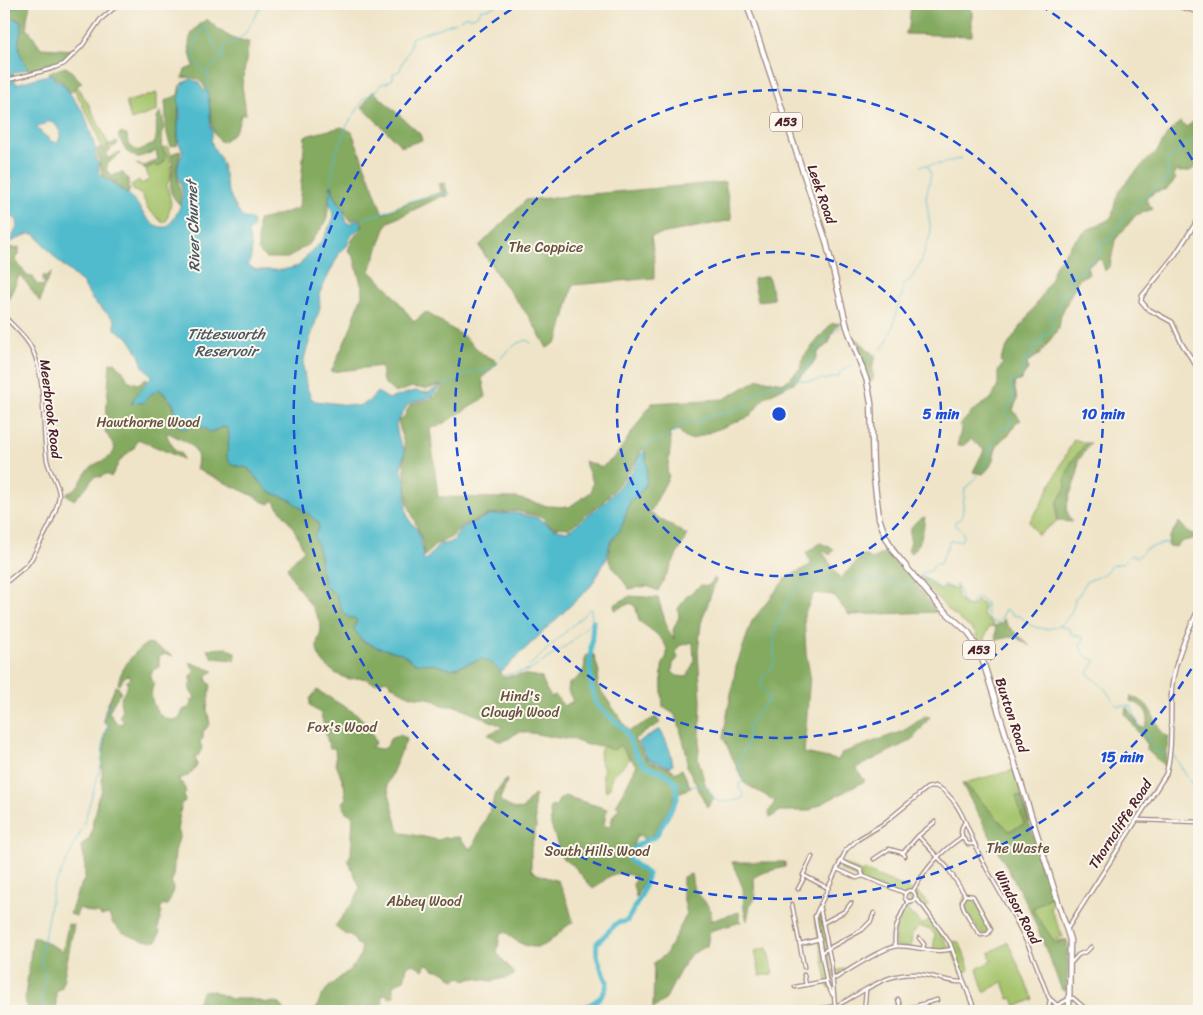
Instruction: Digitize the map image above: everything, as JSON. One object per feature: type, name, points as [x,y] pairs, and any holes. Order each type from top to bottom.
[{"type":"highway","name":"Leek Road","points":[[747,4],[826,241],[847,327],[862,366],[869,394]]},
{"type":"highway","name":"Buxton Road","points":[[869,394],[873,469],[880,518],[885,535],[894,552],[939,606],[969,633],[975,641],[1070,940],[1069,1011]]},
{"type":"street","points":[[4,81],[51,69],[70,60],[100,20],[119,4]]},
{"type":"street","points":[[1170,4],[1199,12]]},
{"type":"street","points":[[1199,218],[1175,255],[1142,296],[1141,302],[1146,308],[1172,322],[1182,344],[1199,370]]},
{"type":"street","name":"Meerbrook Road","points":[[4,316],[25,339],[35,359],[40,382],[48,470],[59,493],[54,514],[32,558],[27,565],[4,584]]},
{"type":"street","name":"Thorncliffe Road","points":[[1067,929],[1166,774],[1169,755],[1172,686],[1176,662],[1199,608]]},
{"type":"street","name":"Windsor Road","points":[[840,861],[846,850],[854,842],[883,824],[927,788],[935,786],[945,792],[965,822],[974,844],[1026,940],[1050,1000]]},
{"type":"street","points":[[1137,820],[1199,822]]},
{"type":"street","points":[[903,852],[918,836],[936,822]]},
{"type":"street","points":[[965,822],[961,829],[962,837],[968,844],[974,844]]},
{"type":"street","points":[[918,836],[957,881],[965,895]]},
{"type":"street","points":[[905,894],[909,890],[912,891],[926,869],[937,857],[962,837]]},
{"type":"street","points":[[874,859],[890,849],[903,852]]},
{"type":"street","points":[[903,852],[905,856]]},
{"type":"street","points":[[798,889],[812,857]]},
{"type":"street","points":[[833,995],[826,981],[815,918],[840,861],[861,870],[863,876]]},
{"type":"street","points":[[836,869],[857,878],[863,876],[905,894]]},
{"type":"street","points":[[805,876],[828,888]]},
{"type":"street","points":[[912,891],[915,893],[915,898],[950,943],[974,1011]]},
{"type":"street","points":[[905,894],[905,898],[908,901]]},
{"type":"street","points":[[965,895],[973,896],[979,906],[990,926],[991,931],[988,934],[982,935],[976,928],[962,904],[965,895]]},
{"type":"street","points":[[895,946],[896,926],[908,901],[915,898]]},
{"type":"street","points":[[823,923],[845,911],[851,903]]},
{"type":"street","points":[[792,904],[804,967]]},
{"type":"street","points":[[820,907],[833,978],[833,995],[836,1011]]},
{"type":"street","points":[[822,952],[866,927],[874,913]]},
{"type":"street","points":[[815,918],[818,915],[821,916]]},
{"type":"street","points":[[1065,922],[1072,921]]},
{"type":"street","points":[[799,944],[820,939]]},
{"type":"street","points":[[921,939],[924,944],[923,949]]},
{"type":"street","points":[[833,978],[895,946],[936,951],[952,949]]},
{"type":"street","points":[[1070,964],[1078,955],[1087,952],[1091,947]]},
{"type":"street","points":[[813,1011],[835,1006],[886,978],[901,974],[932,976],[964,982]]},
{"type":"street","points":[[804,975],[806,985]]},
{"type":"street","points":[[795,987],[826,981]]},
{"type":"street","points":[[828,987],[833,986]]},
{"type":"street","points":[[864,1011],[867,993],[865,990]]},
{"type":"street","points":[[1047,1011],[1069,998],[1073,998],[1088,1011]]},
{"type":"street","points":[[898,1000],[900,1011],[937,1000]]},
{"type":"street","points":[[1047,1011],[1050,1000],[1058,1005]]},
{"type":"street","points":[[4,1004],[6,1011]]},
{"type":"green space","points":[[22,4],[30,4],[27,31],[29,30],[41,48],[75,50],[57,64],[30,72],[23,60],[19,47],[22,22],[8,14],[11,9]]},
{"type":"green space","points":[[911,4],[966,4],[972,12],[972,36],[905,34],[909,26]]},
{"type":"green space","points":[[207,19],[232,38],[249,42],[242,85],[246,114],[241,115],[239,124],[232,135],[221,142],[214,132],[205,87],[200,81],[193,78],[182,78],[185,70],[194,66],[189,45],[192,34]]},
{"type":"green space","points":[[65,67],[82,82],[70,93],[63,83],[48,73]]},
{"type":"green space","points":[[180,85],[177,145],[171,146],[167,130],[165,101],[178,95]]},
{"type":"green space","points":[[77,87],[88,103],[109,145],[104,154],[95,129],[74,89]]},
{"type":"green space","points":[[373,91],[420,134],[422,140],[401,146],[362,107]]},
{"type":"green space","points":[[157,93],[157,111],[131,120],[126,102]]},
{"type":"green space","points":[[161,111],[164,125],[161,146],[167,156],[158,167],[154,165],[146,169],[136,164],[144,166],[158,160],[156,151],[137,158],[126,151],[118,136],[120,133],[127,135],[129,144],[137,151],[154,144],[156,140],[156,123]]},
{"type":"green space","points":[[1199,112],[1199,146],[1197,149],[1199,152],[1199,164],[1194,169],[1188,171],[1175,171],[1174,176],[1176,179],[1167,189],[1155,192],[1145,199],[1153,209],[1136,215],[1115,240],[1110,266],[1105,271],[1102,261],[1099,259],[1087,266],[1089,274],[1077,282],[1061,315],[1059,328],[1039,355],[1027,362],[1028,369],[1021,380],[1014,383],[1017,400],[1013,410],[1021,420],[1015,424],[1011,432],[999,443],[987,470],[983,474],[973,472],[984,450],[971,439],[964,445],[957,446],[961,430],[960,425],[974,410],[991,399],[998,385],[998,371],[1003,364],[1000,361],[1008,345],[1040,299],[1056,265],[1073,242],[1087,230],[1108,220],[1112,216],[1120,189],[1158,150],[1168,133],[1180,122],[1186,127],[1192,123]]},
{"type":"green space","points":[[342,127],[352,132],[383,214],[410,202],[442,192],[438,184],[445,183],[448,196],[440,197],[387,223],[370,271],[388,288],[414,322],[426,312],[463,336],[484,355],[498,363],[482,378],[486,397],[444,423],[430,429],[438,497],[517,498],[547,506],[569,507],[591,492],[593,482],[584,461],[602,467],[615,457],[652,403],[724,399],[759,379],[784,383],[800,369],[804,356],[831,324],[840,323],[833,331],[829,343],[819,351],[813,364],[795,382],[765,397],[749,417],[692,439],[685,438],[679,430],[669,433],[671,443],[667,473],[669,476],[650,513],[687,535],[658,591],[647,586],[629,589],[609,561],[609,546],[624,521],[630,501],[639,494],[646,483],[646,454],[643,448],[631,469],[604,501],[569,528],[555,527],[549,525],[542,517],[516,511],[490,514],[462,526],[452,537],[435,545],[424,557],[423,542],[408,504],[404,463],[405,447],[398,421],[404,417],[410,405],[431,399],[442,388],[441,385],[427,389],[412,387],[395,393],[383,382],[381,366],[331,372],[350,330],[363,292],[354,257],[348,251],[352,240],[363,226],[359,217],[351,221],[334,195],[332,185],[326,222],[310,243],[288,258],[265,258],[258,250],[258,220],[299,208],[305,136]]},
{"type":"green space","points":[[118,142],[106,155],[109,158],[119,152],[122,153],[108,163],[106,170],[113,176],[122,172],[128,179],[129,186],[126,188],[130,189],[128,194],[115,185],[116,181],[104,177],[98,155],[97,149],[101,147],[104,153],[107,145]]},
{"type":"green space","points":[[162,148],[169,148],[170,152],[171,175],[167,185],[171,203],[167,220],[163,223],[148,209],[142,195],[133,190],[131,185],[139,180],[141,184],[149,180],[146,169],[167,156]]},
{"type":"green space","points":[[181,150],[177,171],[180,205],[170,188],[172,154]]},
{"type":"green space","name":"The Coppice","points":[[725,182],[732,220],[651,236],[654,256],[654,278],[573,285],[558,341],[547,348],[530,318],[500,279],[479,246],[526,200]]},
{"type":"green space","points":[[19,247],[19,255],[15,259],[27,276],[33,276],[36,284],[43,286],[45,283],[43,282],[43,276],[47,276],[52,271],[40,302],[20,274],[4,309],[4,248]]},
{"type":"green space","points":[[768,276],[774,299],[758,301],[753,279]]},
{"type":"green space","points":[[856,338],[876,357],[872,369],[874,377],[871,383]]},
{"type":"green space","points":[[115,362],[126,375],[127,380],[138,384],[146,378],[149,380],[137,394],[132,404],[134,402],[143,402],[159,389],[173,404],[178,426],[187,429],[194,422],[212,432],[223,427],[228,428],[227,455],[235,466],[248,468],[268,491],[291,500],[318,522],[319,528],[316,531],[324,585],[336,595],[343,613],[357,620],[354,627],[362,641],[376,647],[401,653],[415,663],[432,664],[452,669],[481,659],[494,664],[504,677],[537,676],[542,678],[551,697],[555,695],[564,706],[573,701],[568,691],[569,684],[582,673],[585,656],[589,654],[594,655],[599,672],[597,685],[629,731],[656,717],[660,723],[634,739],[648,761],[672,769],[675,773],[682,769],[691,788],[675,794],[654,834],[644,839],[638,834],[634,845],[628,852],[628,861],[646,874],[636,898],[633,885],[634,876],[626,874],[611,875],[593,889],[573,865],[562,858],[551,825],[550,807],[556,806],[559,800],[565,796],[607,809],[604,824],[607,827],[610,826],[613,816],[620,807],[616,806],[637,765],[620,745],[614,750],[603,746],[587,745],[569,738],[564,739],[523,732],[517,733],[506,740],[498,741],[488,734],[502,728],[502,726],[453,705],[444,706],[429,698],[416,697],[396,688],[386,680],[374,683],[361,678],[348,679],[336,673],[326,666],[319,656],[317,645],[321,631],[319,620],[287,567],[304,550],[293,527],[273,500],[270,504],[261,501],[196,469],[198,461],[194,449],[185,441],[167,432],[174,450],[181,453],[183,459],[138,439],[134,448],[121,459],[111,477],[106,474],[100,477],[95,476],[74,500],[66,494],[76,488],[90,468],[114,452],[115,448],[105,431],[110,363]]},
{"type":"green space","points":[[1074,439],[1086,443],[1071,463],[1066,487],[1057,503],[1057,521],[1038,535],[1029,522],[1040,506]]},
{"type":"green space","points":[[1086,443],[1091,443],[1078,461],[1077,477],[1068,501],[1068,515],[1073,522],[1057,521],[1057,503],[1066,487],[1065,480],[1071,463]]},
{"type":"green space","points":[[925,517],[924,528],[918,545],[911,553],[908,551],[911,542],[910,530],[914,523]]},
{"type":"green space","points":[[1179,522],[1188,532],[1198,536],[1181,542],[1176,547],[1168,546],[1169,538]]},
{"type":"green space","points":[[820,543],[834,549],[830,555],[822,551],[840,579],[863,555],[872,559],[889,550],[937,612],[849,615],[833,595],[814,593],[804,615],[806,653],[810,675],[804,753],[838,760],[842,753],[903,731],[925,716],[930,717],[912,740],[856,768],[865,781],[808,811],[780,811],[770,818],[769,812],[775,801],[744,783],[723,737],[736,667],[752,621],[786,578],[812,564],[806,553]]},
{"type":"green space","points":[[715,578],[716,580],[701,623],[698,652],[701,700],[698,758],[705,784],[714,798],[707,807],[687,766],[687,755],[678,721],[674,714],[663,707],[662,667],[667,653],[664,643],[657,634],[639,621],[636,608],[631,603],[615,610],[614,605],[630,596],[658,598],[668,630],[674,639],[673,630],[679,617],[678,609],[686,597],[701,585],[708,586]],"holes":[[[693,642],[694,662],[687,677],[677,676],[672,672],[673,664],[678,658],[676,652],[679,648],[678,646]]]},
{"type":"green space","points":[[920,578],[927,580],[940,590],[946,587],[953,589],[957,587],[957,597],[967,607],[974,605],[977,600],[984,605],[983,615],[995,626],[989,627],[986,634],[983,654],[975,632],[947,609]]},
{"type":"green space","points":[[1004,619],[1008,626],[1030,646],[1014,636],[997,640],[995,637],[995,626],[1002,623]]},
{"type":"green space","points":[[148,643],[173,656],[165,654],[159,657],[159,667],[153,670],[151,674],[154,684],[152,697],[154,704],[161,716],[167,719],[180,718],[183,710],[190,707],[191,700],[195,699],[190,687],[190,683],[194,683],[194,681],[190,680],[195,672],[189,662],[214,671],[207,675],[207,681],[211,685],[207,709],[210,724],[203,732],[203,738],[200,742],[202,748],[198,756],[195,756],[197,766],[188,776],[180,778],[179,781],[183,784],[186,792],[184,795],[185,801],[180,805],[177,830],[180,834],[175,852],[173,879],[171,881],[173,886],[172,893],[167,905],[163,905],[160,909],[162,911],[157,941],[140,939],[124,933],[114,925],[109,915],[101,916],[98,913],[92,913],[79,908],[76,916],[70,914],[78,890],[85,878],[85,860],[81,846],[89,839],[92,832],[97,800],[102,790],[104,735],[108,725],[104,722],[106,708],[115,686],[118,687],[121,692],[109,713],[117,723],[123,724],[123,720],[119,717],[122,712],[120,700],[128,685],[126,682],[131,678],[128,675],[124,677],[120,685],[118,684],[119,678],[129,660]]},
{"type":"green space","points":[[228,648],[235,653],[235,660],[213,658],[207,649]]},
{"type":"green space","name":"Abbey Wood","points":[[317,690],[358,715],[369,727],[376,743],[371,747],[383,749],[387,747],[390,739],[399,735],[407,738],[387,785],[398,828],[403,833],[439,840],[459,837],[471,850],[492,806],[494,796],[506,779],[507,781],[500,799],[501,802],[512,808],[522,810],[533,795],[535,796],[536,827],[531,848],[531,870],[558,881],[567,900],[573,922],[549,942],[538,947],[521,944],[507,933],[502,932],[497,953],[515,974],[513,976],[492,981],[474,978],[466,980],[461,977],[454,980],[445,972],[433,969],[430,965],[426,964],[423,970],[414,964],[407,966],[404,980],[393,985],[394,997],[389,998],[387,994],[382,996],[383,1002],[380,1005],[369,1007],[372,1011],[315,1011],[326,990],[354,965],[361,953],[361,946],[357,944],[350,934],[346,935],[335,927],[353,902],[360,887],[348,860],[351,854],[353,816],[345,811],[342,802],[346,799],[344,784],[336,764],[335,748],[330,748],[320,713],[310,706],[310,699]]},
{"type":"green space","points":[[1131,696],[1146,705],[1159,728],[1169,737],[1165,766],[1146,749],[1148,745],[1125,714],[1126,708],[1129,709],[1139,726],[1144,728],[1147,723],[1148,719],[1145,711],[1139,705],[1130,701]]},
{"type":"green space","points":[[620,745],[630,759],[612,777],[610,788],[606,791],[602,774],[604,769],[599,755],[603,746],[609,749]]},
{"type":"green space","points":[[1014,770],[1030,822],[1009,831],[964,783]]},
{"type":"green space","name":"The Waste","points":[[964,783],[1009,831],[1024,824],[1016,796],[1020,795],[1053,895],[1032,909],[1056,944],[1061,940],[1067,940],[1068,969],[1066,991],[1062,990],[1030,910],[962,784]]},
{"type":"green space","points":[[732,862],[785,862],[785,867],[754,877],[755,899],[750,905],[747,921],[744,910],[743,888]]},
{"type":"green space","points":[[841,863],[862,872],[864,870],[915,893],[916,891],[929,905],[925,909],[923,906],[914,904],[907,909],[922,925],[930,919],[946,942],[948,946],[947,951],[933,951],[935,935],[931,929],[919,927],[912,934],[911,948],[895,946],[894,932],[906,904],[908,905],[911,901],[859,880],[862,875],[857,877],[839,869]]},
{"type":"green space","points":[[691,874],[693,886],[708,906],[711,921],[739,912],[741,922],[710,931],[707,946],[690,955],[665,1000],[653,1009],[654,963],[666,954],[687,914],[683,896],[683,877]]},
{"type":"green space","points":[[967,896],[973,897],[990,928],[989,933],[982,934],[977,929],[963,904],[963,899]]},
{"type":"green space","points":[[1052,896],[1054,903],[1050,907],[1063,937],[1056,940],[1061,940],[1056,945],[1032,909]]},
{"type":"green space","points":[[817,915],[821,916],[832,971],[844,969],[846,972],[833,978],[832,988],[828,987],[815,918]]},
{"type":"green space","points":[[68,924],[74,925],[62,987],[56,992],[56,1011],[27,1011],[25,997],[33,936],[63,951]]},
{"type":"green space","points":[[955,941],[960,943],[969,968],[968,971],[961,973],[950,945]]},
{"type":"green space","points":[[1008,942],[1033,999],[1016,1007],[1013,998],[1009,999],[1003,982],[984,992],[977,969],[991,961],[989,953]]},
{"type":"green space","points":[[767,948],[773,974],[760,976],[755,951]]},
{"type":"green space","points":[[203,991],[213,991],[231,999],[251,999],[267,1003],[275,1002],[285,1011],[241,1011],[208,1006],[197,1002]]},
{"type":"water","name":"Tittesworth Reservoir","points":[[4,4],[22,4],[11,9],[8,14],[22,22],[19,50],[28,69],[13,73],[16,84],[51,74],[54,76],[54,79],[63,84],[84,113],[102,177],[115,182],[112,184],[133,198],[148,219],[161,227],[167,227],[179,210],[182,200],[182,188],[178,172],[183,151],[178,141],[180,115],[178,100],[183,83],[191,79],[198,82],[204,91],[208,92],[212,142],[222,164],[227,187],[242,217],[252,221],[253,228],[248,233],[251,253],[248,265],[256,270],[283,270],[299,266],[309,253],[320,244],[334,217],[329,201],[331,185],[334,195],[344,211],[346,222],[350,224],[358,219],[362,226],[351,236],[347,246],[340,252],[319,294],[320,308],[303,366],[306,385],[311,398],[315,401],[358,406],[368,402],[377,392],[389,399],[414,391],[428,393],[441,386],[431,397],[408,404],[396,424],[398,437],[405,452],[401,468],[406,485],[406,510],[409,520],[417,529],[421,540],[424,561],[440,544],[449,543],[454,540],[461,528],[490,515],[515,513],[538,518],[553,528],[566,531],[571,529],[606,501],[633,470],[639,456],[645,450],[646,483],[639,494],[630,501],[624,521],[610,542],[607,558],[591,586],[501,672],[492,663],[481,659],[452,669],[432,664],[415,663],[401,653],[376,647],[362,640],[354,629],[357,620],[343,613],[336,595],[324,585],[321,559],[314,535],[319,528],[318,522],[291,500],[268,491],[248,468],[230,463],[227,457],[228,428],[223,427],[210,432],[194,422],[186,429],[180,427],[175,422],[174,405],[159,389],[151,394],[143,403],[134,402],[131,404],[152,376],[143,366],[139,355],[128,337],[115,329],[115,320],[93,301],[83,283],[57,260],[35,234],[28,234],[11,242],[17,222],[11,217],[4,216],[4,198],[12,182],[4,164],[4,87],[11,84],[9,76],[4,77]],"holes":[[[49,121],[52,122],[60,133],[57,143],[51,141],[36,128]]]},
{"type":"water","points":[[660,730],[667,742],[670,751],[673,765],[670,767],[648,759],[638,742]]},
{"type":"waterway","name":"River Churnet","points":[[207,91],[208,78],[197,64],[194,55],[195,45],[203,27],[206,27],[218,53],[223,58],[224,45],[235,42],[245,34],[262,4]]},
{"type":"waterway","points":[[460,20],[464,17],[473,17],[480,13],[481,9],[487,9],[500,4]]},
{"type":"waterway","points":[[331,185],[335,153],[347,125],[363,99],[378,89],[381,84],[393,79],[393,73],[400,71],[410,48],[411,38],[456,22]]},
{"type":"waterway","points":[[207,73],[222,58]]},
{"type":"waterway","points":[[920,576],[924,572],[931,571],[934,564],[940,564],[950,541],[961,541],[964,534],[954,523],[962,517],[965,489],[981,472],[1000,427],[1009,429],[1010,418],[1005,412],[1014,399],[1011,382],[1018,379],[1022,374],[1024,361],[1034,355],[1032,346],[1042,344],[1042,335],[1049,335],[1054,328],[1048,319],[1059,309],[1060,295],[1070,291],[1070,283],[1065,280],[1073,272],[1081,273],[1086,264],[1101,252],[1099,243],[1109,240],[1135,206],[1168,178],[1167,161],[1199,134]]},
{"type":"waterway","points":[[928,165],[941,164],[962,158]]},
{"type":"waterway","points":[[881,350],[888,340],[894,323],[903,292],[902,285],[910,280],[921,262],[931,232],[926,197],[931,174],[927,165],[920,166]]},
{"type":"waterway","points":[[360,223],[367,217],[380,214],[410,201],[436,194],[451,193]]},
{"type":"waterway","points":[[835,292],[842,326],[817,349],[806,370],[794,378],[809,381],[824,380],[839,376],[840,372],[851,365]]},
{"type":"waterway","points":[[441,386],[476,370],[486,370],[493,367],[508,350],[518,343],[527,340],[531,343]]},
{"type":"waterway","points":[[867,358],[876,354]]},
{"type":"waterway","points":[[645,450],[645,446],[674,432],[683,423],[692,420],[700,423],[703,417],[720,415],[721,412],[729,414],[733,410],[743,407],[751,397],[764,387],[774,383],[778,387],[788,385],[794,378]]},
{"type":"waterway","points":[[920,576],[941,588],[944,585],[952,588],[955,585],[958,586],[962,601],[967,606],[971,605],[974,599],[978,597],[986,603],[987,615],[991,621],[998,623],[1003,616],[1004,610],[1007,610],[1013,615],[1018,615],[1030,625],[1038,628],[1054,628],[1066,620],[1073,607],[1075,598],[1079,595],[1086,582],[1104,574],[1111,566],[1123,563],[1131,555],[1138,557],[1145,549],[1168,542]]},
{"type":"waterway","points":[[675,782],[689,786],[708,787],[713,798],[721,802],[742,799],[744,795],[739,788],[739,784],[745,779],[738,762],[748,742],[748,727],[769,699],[761,684],[762,678],[775,664],[774,637],[786,603],[796,589],[809,581],[828,582],[847,587],[857,578],[884,580],[903,585],[913,580]]},
{"type":"waterway","points":[[523,672],[591,608]]},
{"type":"waterway","name":"River Churnet","points":[[591,609],[592,620]]},
{"type":"waterway","name":"River Churnet","points":[[563,1011],[589,1005],[602,995],[607,982],[598,959],[597,943],[617,923],[627,921],[641,896],[648,874],[629,860],[629,853],[639,844],[656,836],[677,799],[675,782],[668,775],[646,766],[636,755],[625,730],[596,704],[592,689],[590,663],[593,621]]},
{"type":"waterway","points":[[504,675],[531,670],[570,643],[591,622]]},
{"type":"waterway","points":[[1061,626],[1070,629],[1071,634],[1083,637],[1083,641],[1080,643],[1083,653],[1096,661],[1088,674],[1105,689],[1117,706],[1131,706],[1139,725],[1156,751],[1166,754]]},
{"type":"waterway","points":[[83,826],[102,762],[103,741],[106,731],[109,730],[105,717],[110,702]]},
{"type":"waterway","points":[[1174,756],[1191,783],[1199,781]]},
{"type":"waterway","points":[[45,1011],[41,999],[46,973],[42,967],[41,957],[53,887],[81,830]]},
{"type":"park label","name":"Hawthorne Wood","points":[[148,422]]},
{"type":"park label","name":"Hind's Clough Wood","points":[[520,704]]},
{"type":"park label","name":"Fox's Wood","points":[[342,727]]},
{"type":"park label","name":"South Hills Wood","points":[[597,851]]}]
